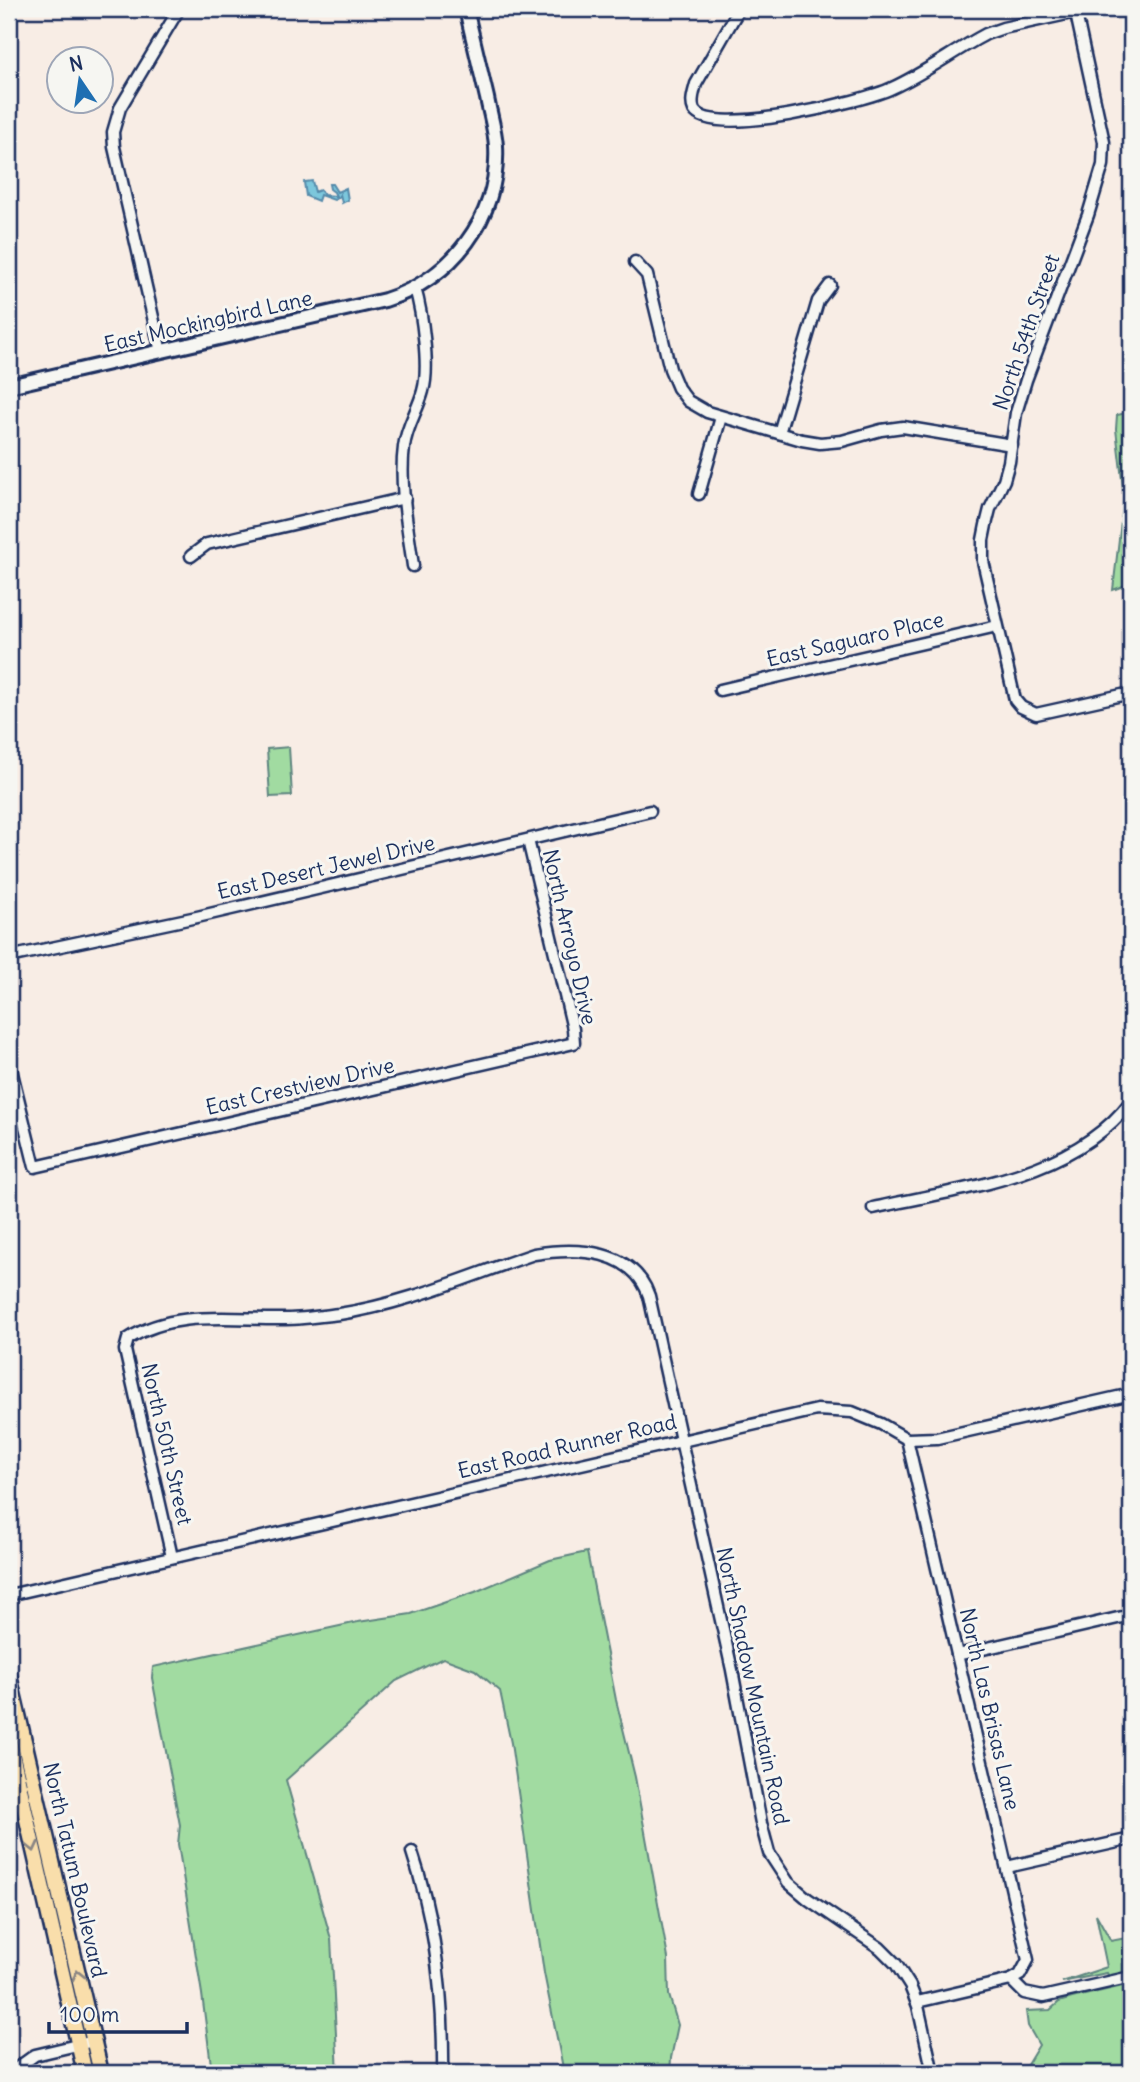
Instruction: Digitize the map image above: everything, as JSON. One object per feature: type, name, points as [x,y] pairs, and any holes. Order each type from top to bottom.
[{"type":"main road","name":"North Tatum Boulevard","points":[[9,1676],[16,1756],[85,2073]]},
{"type":"main road","name":"North Tatum Boulevard","points":[[9,1741],[16,1756],[101,2073]]},
{"type":"street","points":[[161,352],[114,147],[113,132],[120,108],[179,9]]},
{"type":"street","name":"East Mockingbird Lane","points":[[9,386],[402,295],[445,267],[462,250],[482,218],[495,174],[496,147],[493,126],[466,9]]},
{"type":"street","points":[[739,9],[696,84],[692,98],[693,107],[703,118],[718,121],[812,112],[844,105],[891,89],[986,34],[1075,10],[1090,9]]},
{"type":"street","name":"North 54th Street","points":[[1075,10],[1105,154],[1098,186],[1016,412],[1004,480],[990,509],[983,540],[983,561],[1015,700],[1021,707],[1036,714],[1131,693]]},
{"type":"street","points":[[635,262],[647,275],[670,369],[678,388],[688,401],[721,417],[820,443],[842,441],[903,427],[1012,445]]},
{"type":"street","points":[[779,433],[818,301],[830,285]]},
{"type":"street","points":[[412,566],[403,449],[424,390],[426,368],[415,288]]},
{"type":"street","points":[[699,494],[721,417]]},
{"type":"street","points":[[191,556],[207,544],[405,498]]},
{"type":"street","name":"East Saguaro Place","points":[[720,690],[997,626]]},
{"type":"street","name":"East Desert Jewel Drive","points":[[9,957],[199,916],[650,811]]},
{"type":"street","name":"North Arroyo Drive","points":[[528,840],[573,1029],[574,1043]]},
{"type":"street","name":"East Crestview Drive","points":[[9,1061],[36,1167],[574,1043]]},
{"type":"street","points":[[873,1208],[1031,1171],[1084,1145],[1131,1103]]},
{"type":"street","name":"North 50th Street","points":[[172,1557],[125,1350],[128,1339],[139,1332],[162,1325],[212,1316],[287,1319],[356,1311],[393,1302],[544,1252],[575,1251],[616,1259]]},
{"type":"street","name":"North Shadow Mountain Road","points":[[616,1259],[631,1267],[646,1287],[732,1670],[769,1853],[788,1882],[887,1954],[903,1973],[917,2002],[933,2073]]},
{"type":"street","points":[[907,1439],[937,1438],[1131,1394]]},
{"type":"street","name":"East Road Runner Road","points":[[9,1595],[817,1410],[831,1409],[864,1416],[907,1439]]},
{"type":"street","name":"North Las Brisas Lane","points":[[907,1439],[1028,1960],[1020,1975],[1011,1980]]},
{"type":"street","points":[[957,1655],[1131,1615]]},
{"type":"street","points":[[1007,1867],[1131,1839]]},
{"type":"street","points":[[412,1852],[426,1902],[439,1972],[443,2011],[443,2073]]},
{"type":"street","points":[[917,2002],[1011,1980],[1024,1993],[1043,1997],[1131,1977]]},
{"type":"street","points":[[10,2073],[35,2055],[94,2041]]},
{"type":"green space","points":[[1131,412],[1131,583],[1113,590],[1124,496],[1116,429],[1117,415]]},
{"type":"green space","points":[[289,747],[292,796],[270,797],[267,749]]},
{"type":"green space","points":[[587,1552],[616,1700],[635,1777],[668,1958],[669,1995],[678,2025],[670,2073],[564,2073],[544,1973],[511,1743],[500,1691],[475,1670],[443,1658],[396,1681],[286,1780],[331,1939],[338,2073],[212,2073],[178,1844],[180,1825],[152,1678],[153,1667],[358,1622],[411,1614],[475,1592],[550,1560]]},
{"type":"green space","points":[[1096,1914],[1111,1941],[1131,1937],[1131,1972],[1109,1977],[1107,1973],[1062,1982],[1107,1967]]},
{"type":"green space","points":[[1131,1984],[1131,2073],[1022,2073],[1039,2045],[1028,2026],[1026,2011],[1050,2010],[1059,2002]]},
{"type":"water","points":[[312,181],[315,192],[320,190],[324,195],[336,196],[329,184],[332,184],[337,192],[346,188],[348,200],[342,203],[340,194],[334,200],[320,195],[318,201],[306,196],[304,182]]}]
